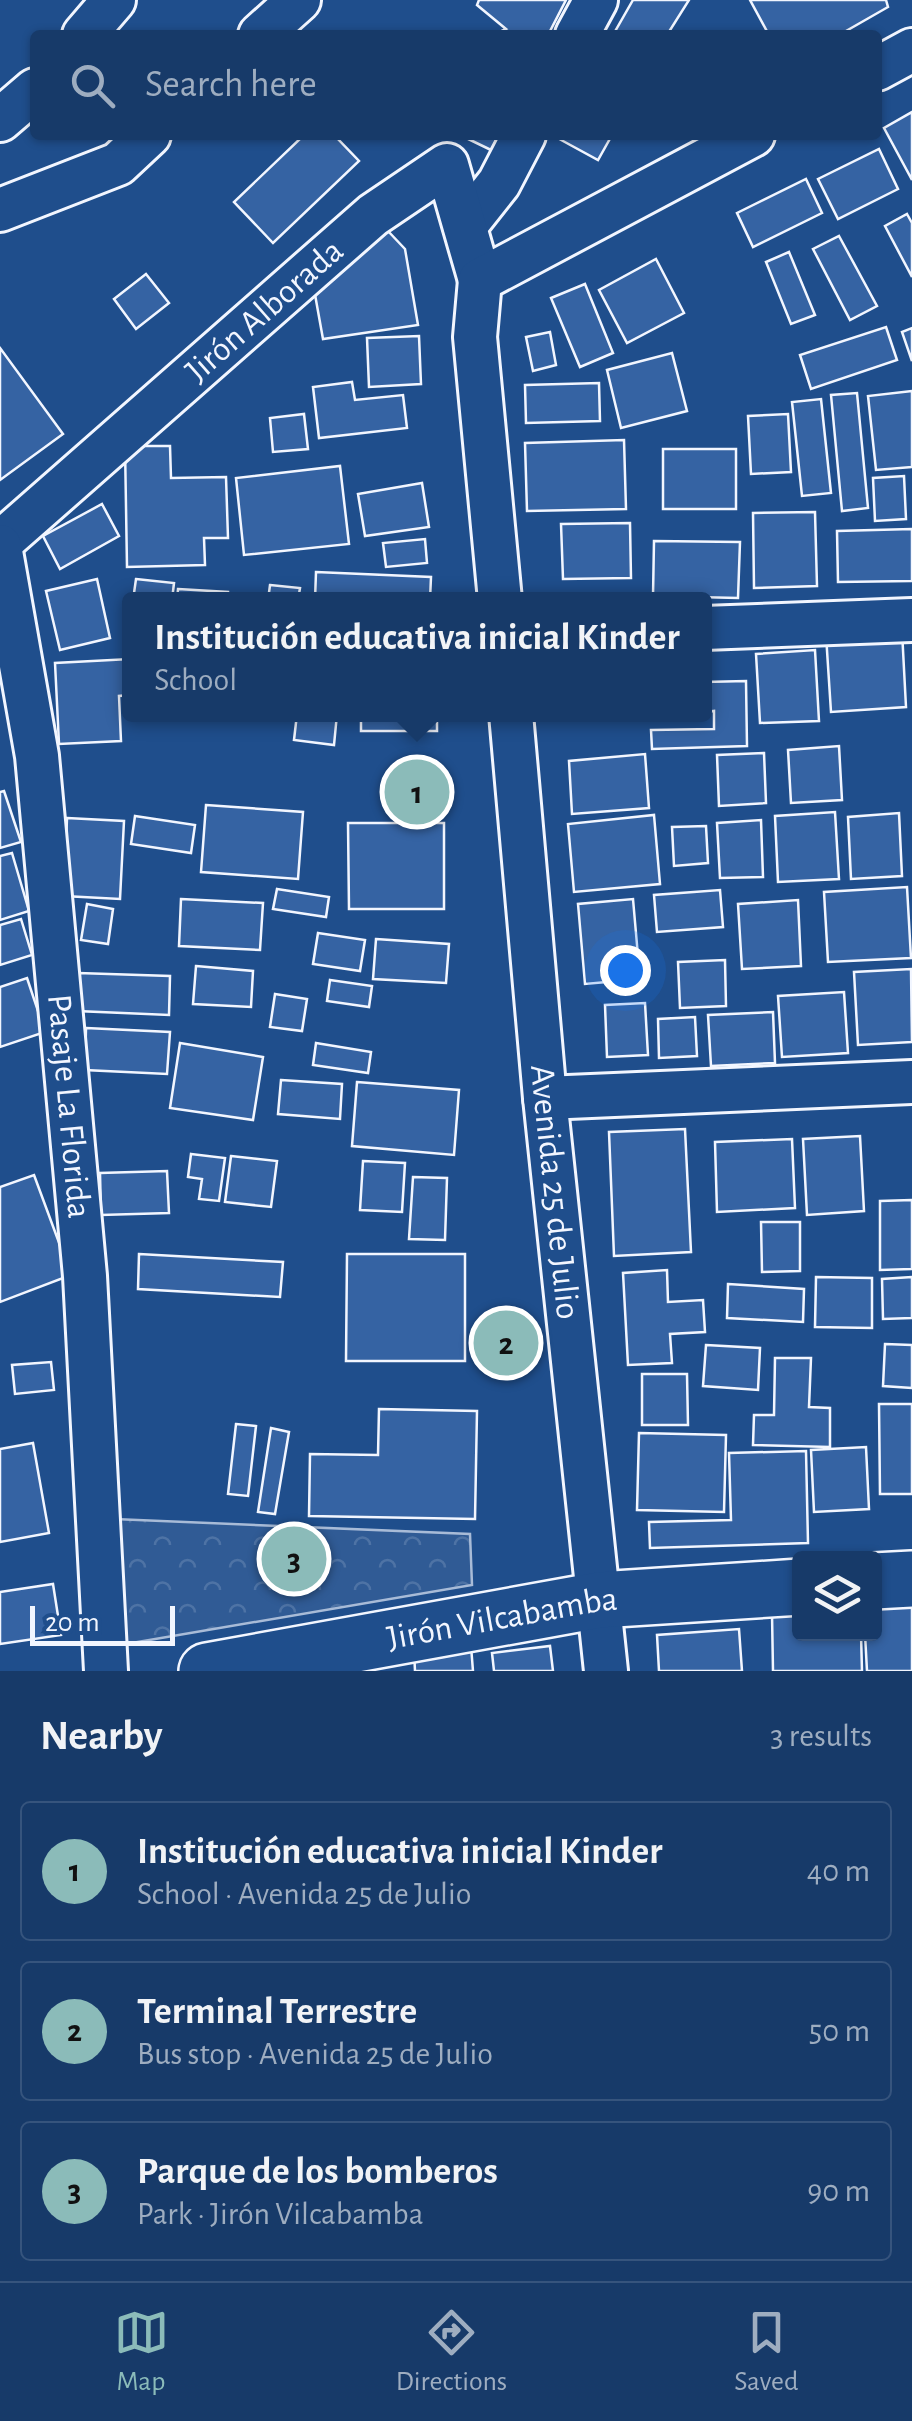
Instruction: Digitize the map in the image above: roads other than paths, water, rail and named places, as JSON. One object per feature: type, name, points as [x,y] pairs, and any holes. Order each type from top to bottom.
[{"type":"main road","points":[[882,1581],[912,1579]]},
{"type":"main road","name":"Jirón Vilcabamba","points":[[210,1671],[599,1600],[792,1587]]},
{"type":"street","points":[[88,30],[114,0]]},
{"type":"street","points":[[266,30],[299,0]]},
{"type":"street","points":[[580,30],[596,0]]},
{"type":"street","points":[[882,66],[912,50]]},
{"type":"street","points":[[0,120],[30,94]]},
{"type":"street","points":[[0,210],[118,164],[144,140]]},
{"type":"street","points":[[465,226],[499,183],[521,140]]},
{"type":"street","points":[[499,592],[475,336],[480,280],[744,140]]},
{"type":"street","name":"Jirón Alborada","points":[[0,545],[374,214],[448,165],[480,280]]},
{"type":"street","name":"Pasaje La Florida","points":[[0,545],[37,756],[86,1276],[106,1671]]},
{"type":"street","points":[[712,628],[912,620]]},
{"type":"street","name":"Avenida 25 de Julio","points":[[512,722],[545,1098],[606,1671]]},
{"type":"street","points":[[545,1098],[912,1082]]},
{"type":"place","name":"Institución educativa inicial Kinder","points":[[417,792]]},
{"type":"place","name":"Terminal Terrestre","points":[[506,1343]]},
{"type":"place","name":"Parque de los bomberos","points":[[294,1559]]}]
